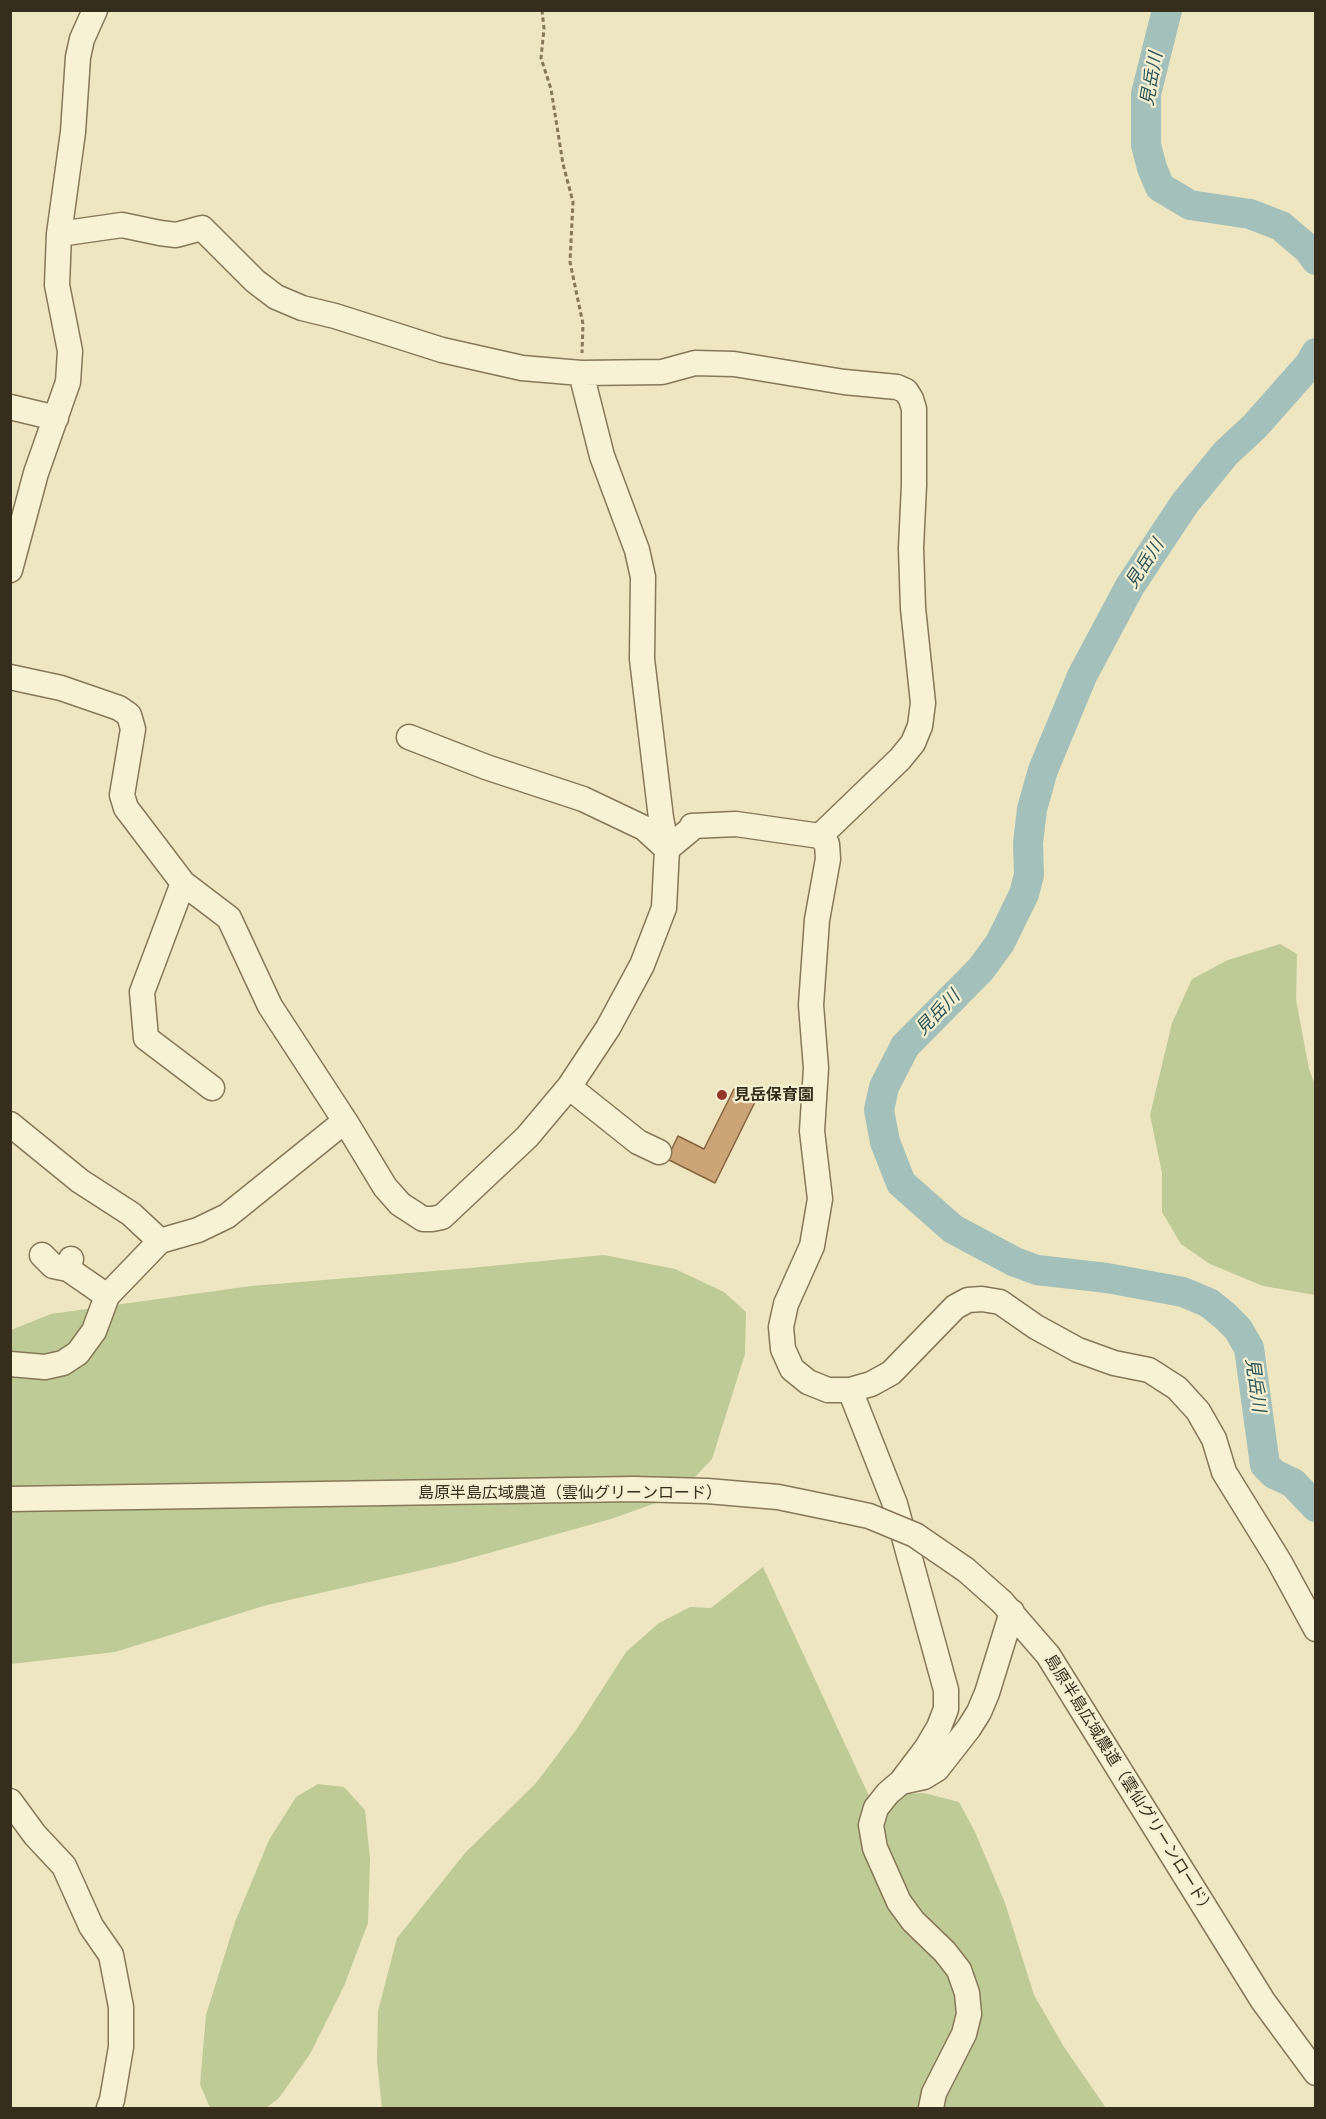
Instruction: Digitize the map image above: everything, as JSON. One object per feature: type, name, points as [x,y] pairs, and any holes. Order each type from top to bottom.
[{"type":"street","points":[[10,570],[36,473],[68,382],[70,351],[57,285],[59,234],[73,132],[78,57],[82,39],[95,10]]},
{"type":"street","points":[[59,234],[122,225],[176,235],[202,228],[255,281],[276,297],[302,308],[335,316],[442,350],[522,368],[581,372],[662,372],[695,363],[734,364],[844,382],[897,387],[906,391],[914,409],[914,485],[910,548],[913,608],[923,702],[920,726],[913,743],[900,759],[820,836]]},
{"type":"street","points":[[10,677],[61,688],[119,708],[129,715],[133,729],[123,782],[122,795],[126,808],[183,883],[229,918],[270,1006],[385,1187],[400,1204],[423,1219],[432,1220],[442,1217],[527,1137],[569,1087],[608,1028],[642,965],[664,908],[667,849],[661,818],[642,659],[643,577],[637,550],[602,456],[581,372]]},
{"type":"street","points":[[10,407],[56,418]]},
{"type":"street","points":[[409,737],[486,767],[583,799],[644,828],[667,849]]},
{"type":"street","points":[[667,849],[692,826],[736,824],[820,836],[827,844],[828,859],[817,920],[811,1005],[816,1068],[812,1131],[820,1199],[812,1246],[786,1304],[781,1327],[783,1349],[792,1369],[808,1382],[828,1390],[850,1390],[871,1384],[891,1373],[955,1307],[968,1300],[982,1299],[1000,1302],[1036,1328],[1078,1350],[1114,1363],[1149,1370],[1177,1388],[1198,1411],[1214,1439],[1224,1472],[1279,1561],[1316,1629]]},
{"type":"street","points":[[183,883],[142,992],[146,1038],[212,1088]]},
{"type":"street","points":[[569,1087],[638,1142],[659,1152]]},
{"type":"street","points":[[10,1364],[45,1367],[63,1363],[78,1353],[94,1331],[107,1296],[160,1241],[198,1230],[227,1216],[345,1121]]},
{"type":"street","points":[[10,1125],[80,1180],[131,1214],[160,1241]]},
{"type":"street","points":[[42,1255],[53,1266],[70,1264],[107,1296]]},
{"type":"street","points":[[850,1390],[895,1504],[946,1690],[946,1709],[939,1727],[926,1749],[901,1782],[888,1792],[876,1808],[871,1825],[875,1848],[899,1902],[913,1921],[945,1952],[959,1970],[967,1993],[969,2014],[964,2034],[933,2093],[931,2109]]},
{"type":"street","name":"島原半島広域農道（雲仙グリーンロード）","points":[[10,1499],[533,1491],[707,1491],[778,1497],[869,1516],[915,1536],[966,1570],[1007,1607],[1048,1655],[1263,2001],[1316,2073]]},
{"type":"street","points":[[901,1782],[924,1777],[937,1768],[974,1720],[987,1693],[1007,1607]]},
{"type":"street","points":[[10,1801],[35,1835],[64,1866],[91,1926],[111,1955],[121,2007],[121,2048],[109,2109]]},
{"type":"path","points":[[542,10],[544,28],[541,58],[551,89],[563,164],[573,202],[570,262],[583,324],[581,372]]},
{"type":"green space","points":[[1280,944],[1297,954],[1296,1000],[1309,1069],[1315,1085],[1315,1295],[1263,1286],[1210,1264],[1181,1244],[1162,1212],[1162,1173],[1150,1115],[1172,1023],[1192,979],[1228,960]]},
{"type":"green space","points":[[604,1255],[675,1269],[724,1292],[746,1312],[745,1354],[712,1459],[678,1495],[611,1519],[453,1563],[267,1605],[115,1652],[11,1664],[11,1330],[51,1314],[251,1286]]},
{"type":"green space","points":[[763,1567],[869,1796],[924,1793],[959,1802],[975,1832],[1005,1903],[1034,1995],[1064,2047],[1106,2108],[382,2108],[377,2061],[378,2011],[397,1938],[465,1853],[536,1783],[576,1730],[626,1652],[659,1623],[690,1607],[711,1608]]},
{"type":"green space","points":[[318,1784],[344,1787],[365,1810],[370,1859],[368,1923],[344,1986],[310,2054],[279,2098],[266,2108],[210,2108],[200,2084],[206,2015],[235,1922],[269,1840],[296,1797]]},
{"type":"building","points":[[734,1089],[756,1100],[715,1183],[667,1159],[678,1136],[704,1149]]},
{"type":"waterway","name":"見岳川","points":[[1167,10],[1146,94],[1146,145],[1160,187],[1190,205],[1250,214],[1281,226],[1308,249],[1316,260]]},
{"type":"waterway","name":"見岳川","points":[[1316,353],[1309,365],[1255,426],[1226,453],[1185,503],[1130,586],[1082,676],[1043,770],[1032,809],[1028,843],[1029,875],[1024,894],[1000,943],[981,969],[905,1046],[884,1087],[879,1110],[885,1142],[901,1183],[953,1229],[1015,1262],[1037,1270],[1107,1278],[1183,1292],[1209,1303],[1225,1316],[1238,1329],[1249,1348],[1265,1465],[1274,1474],[1293,1483],[1316,1507]]},
{"type":"place","name":"見岳保育園","points":[[722,1095]]}]
